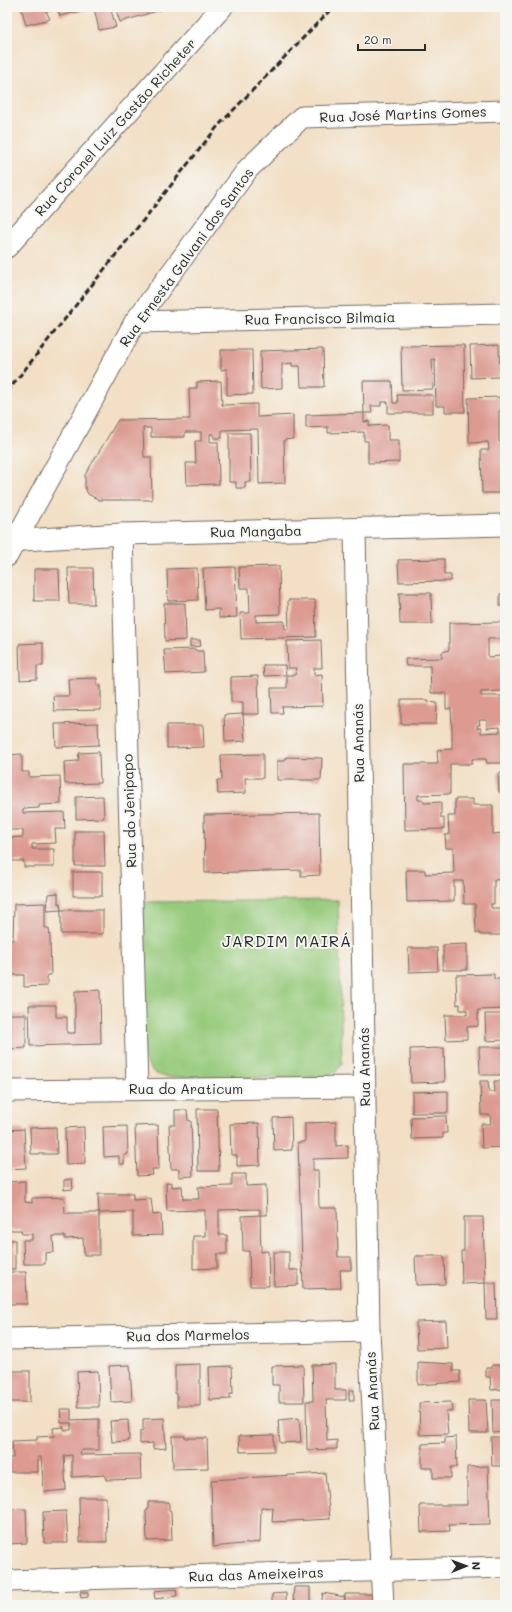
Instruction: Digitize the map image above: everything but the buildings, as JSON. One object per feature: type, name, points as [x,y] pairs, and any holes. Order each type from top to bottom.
[{"type":"street","name":"Rua Coronel Luiz Gastão Richeter","points":[[7,247],[216,10]]},
{"type":"street","name":"Rua José Martins Gomes","points":[[302,118],[505,111]]},
{"type":"street","name":"Rua Ernesta Galvani dos Santos","points":[[10,546],[135,322],[248,169],[302,118]]},
{"type":"street","name":"Rua Francisco Bilmaia","points":[[135,322],[505,314]]},
{"type":"street","name":"Rua Mangaba","points":[[10,546],[122,534],[505,526]]},
{"type":"street","name":"Rua Ananás","points":[[355,529],[369,1331],[383,1605]]},
{"type":"street","name":"Rua do Jenipapo","points":[[122,534],[137,1088]]},
{"type":"street","name":"Rua do Araticum","points":[[7,1091],[137,1088],[364,1087]]},
{"type":"street","name":"Rua dos Marmelos","points":[[7,1339],[369,1331]]},
{"type":"street","name":"Rua das Ameixeiras","points":[[7,1581],[505,1567]]},
{"type":"green space","points":[[338,900],[342,1063],[336,1072],[323,1078],[169,1077],[153,1072],[144,1057],[141,902]]},
{"type":"railway","points":[[7,392],[218,126],[333,7]]},
{"type":"district","name":"JARDIM MAIRÁ","points":[[287,940]]}]
